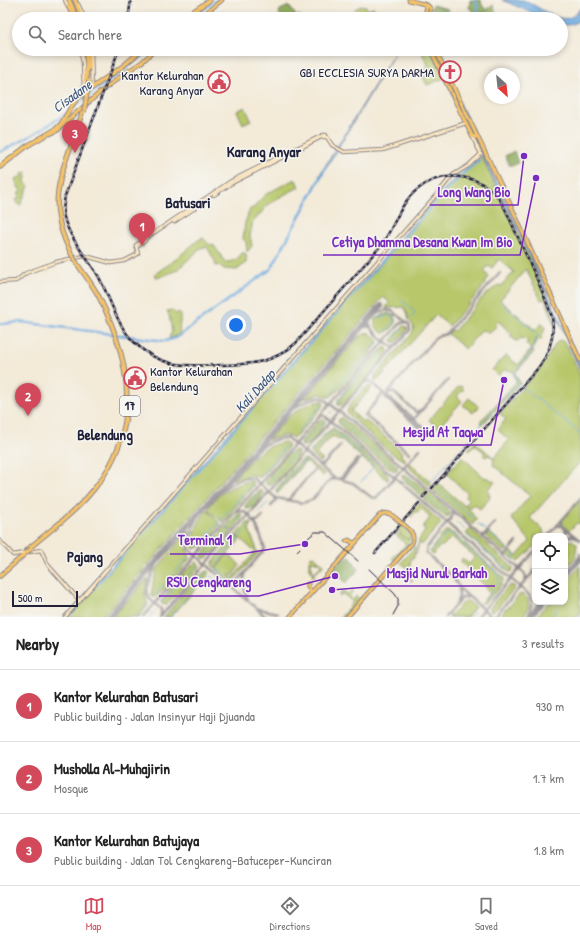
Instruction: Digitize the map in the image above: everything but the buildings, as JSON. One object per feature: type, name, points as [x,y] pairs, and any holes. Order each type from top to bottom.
[{"type":"highway","points":[[70,0],[74,12]]},
{"type":"highway","points":[[75,0],[76,12]]},
{"type":"highway","points":[[192,12],[209,0]]},
{"type":"highway","points":[[68,6],[72,12]]},
{"type":"highway","name":"17","points":[[25,552],[31,549],[88,500],[107,474],[121,442],[128,406],[126,373],[116,337],[99,293],[73,254],[63,231],[59,210],[60,189],[83,112],[89,84],[85,56]]},
{"type":"highway","points":[[69,108],[89,84],[131,56]]},
{"type":"highway","points":[[0,166],[26,146],[51,132],[79,97],[123,66],[134,56]]},
{"type":"highway","name":"17","points":[[0,575],[91,494],[107,474]]},
{"type":"main road","points":[[65,0],[68,6]]},
{"type":"main road","points":[[75,0],[81,12]]},
{"type":"main road","points":[[207,12],[222,0]]},
{"type":"main road","points":[[411,0],[421,2],[428,6]]},
{"type":"main road","points":[[419,0],[424,1],[428,6],[428,12]]},
{"type":"main road","points":[[426,12],[428,6]]},
{"type":"main road","points":[[84,56],[83,63],[89,84]]},
{"type":"main road","points":[[82,94],[89,84],[91,56]]},
{"type":"main road","points":[[51,132],[59,129],[69,118],[103,90],[148,56]]},
{"type":"main road","points":[[434,56],[452,88],[531,252],[580,361]]},
{"type":"main road","points":[[65,617],[437,194],[445,182],[481,154],[475,136],[466,123],[438,56]]},
{"type":"main road","points":[[323,137],[327,138],[337,148],[347,152],[383,150],[466,123]]},
{"type":"main road","points":[[326,135],[337,148]]},
{"type":"main road","points":[[313,141],[326,135]]},
{"type":"main road","points":[[0,283],[16,282],[25,276],[56,263],[66,260],[77,260],[86,256],[112,263],[124,261],[138,254],[136,246],[231,181],[326,135]]},
{"type":"main road","points":[[290,617],[382,514],[390,514],[412,533],[413,542],[361,603],[347,617]]},
{"type":"main road","points":[[346,541],[354,543],[358,540]]},
{"type":"main road","points":[[0,541],[12,554],[41,550],[48,565],[80,601]]},
{"type":"main road","points":[[308,584],[310,594]]},
{"type":"main road","points":[[304,589],[309,589]]},
{"type":"green space","points":[[470,0],[481,0],[482,5],[486,10],[493,5],[496,12],[471,12],[472,9],[469,8]]},
{"type":"green space","points":[[365,5],[368,10],[374,7],[374,12],[356,12],[355,9]]},
{"type":"green space","points":[[433,5],[448,9],[449,12],[436,12],[431,8]]},
{"type":"green space","points":[[289,6],[293,12],[279,12],[280,10]]},
{"type":"green space","points":[[424,56],[434,56],[445,78],[427,85],[423,77],[426,76],[425,70],[429,67]]},
{"type":"green space","points":[[245,107],[251,120],[243,124],[237,111]]},
{"type":"green space","points":[[514,151],[518,163],[515,165],[509,165],[505,156]]},
{"type":"green space","points":[[481,156],[526,251],[556,323],[553,324],[545,299],[541,300],[526,269],[500,300],[535,330],[542,323],[545,328],[541,340],[538,339],[532,351],[534,352],[515,373],[520,383],[483,424],[480,422],[516,382],[513,371],[504,370],[498,376],[492,370],[506,355],[518,365],[530,351],[530,348],[526,344],[528,341],[521,338],[516,341],[510,336],[512,334],[498,321],[496,324],[497,325],[489,334],[483,329],[465,349],[448,334],[452,330],[454,331],[484,296],[498,285],[501,286],[514,272],[499,259],[492,268],[488,266],[484,271],[489,277],[480,291],[449,326],[436,315],[376,382],[375,376],[413,333],[414,328],[408,319],[408,315],[404,307],[386,308],[389,302],[383,297],[102,617],[67,617],[445,188]]},
{"type":"green space","points":[[27,172],[25,182],[29,186],[20,206],[15,200],[19,199],[18,194],[21,191],[15,179],[23,176],[22,173]]},
{"type":"green space","points":[[293,180],[296,180],[299,187],[270,204],[253,221],[250,236],[252,246],[247,252],[246,242],[243,239],[245,223],[250,209],[255,207],[266,194]]},
{"type":"green space","points":[[203,238],[210,245],[213,244],[225,262],[235,260],[242,253],[245,253],[247,258],[245,261],[247,262],[237,270],[224,269],[219,265],[216,266],[216,263],[207,247],[201,248],[177,270],[157,278],[155,274],[176,259],[198,240]]},
{"type":"green space","points":[[172,310],[176,314],[179,312],[180,334],[169,339],[172,332],[167,311]]},
{"type":"green space","points":[[388,313],[394,316],[396,323],[391,329],[383,334],[375,326],[375,319]]},
{"type":"green space","points":[[404,326],[407,327],[407,330],[396,342],[393,342],[392,340]]},
{"type":"green space","points":[[368,332],[377,339],[378,342],[349,379],[330,397],[320,394],[304,399],[358,338]]},
{"type":"green space","points":[[560,340],[567,345],[580,375],[580,462],[530,518],[544,531],[543,533],[532,533],[532,549],[518,562],[508,555],[511,551],[517,556],[530,541],[511,518],[530,496],[493,465],[494,459],[489,455],[485,457],[483,455],[485,453],[476,446],[476,444],[469,451],[468,450],[475,442],[494,458],[509,440],[498,430],[506,419],[500,414],[543,364],[557,342]]},
{"type":"green space","points":[[386,347],[388,351],[373,372],[341,405],[338,405],[338,400],[354,380],[375,356]]},
{"type":"green space","points":[[369,386],[372,387],[351,411],[363,422],[365,420],[402,452],[401,455],[406,461],[394,455],[385,448],[347,412],[350,405],[362,391]]},
{"type":"green space","points":[[461,386],[464,389],[457,396],[462,401],[438,428],[429,420],[457,388]]},
{"type":"green space","points":[[469,398],[479,407],[473,413],[463,405]]},
{"type":"green space","points":[[322,401],[324,403],[323,406],[297,436],[294,438],[285,435],[268,440],[297,410],[304,406]]},
{"type":"green space","points":[[342,418],[388,457],[397,466],[397,470],[394,471],[387,466],[346,431],[338,422],[339,419]]},
{"type":"green space","points":[[321,419],[325,422],[318,433],[312,441],[302,446],[301,442]]},
{"type":"green space","points":[[333,428],[383,470],[388,476],[388,480],[342,440],[333,436],[316,454],[323,460],[321,462],[314,458],[311,451],[325,434]]},
{"type":"green space","points":[[285,442],[288,445],[286,450],[261,477],[250,475],[233,480],[261,451],[276,444]]},
{"type":"green space","points":[[296,450],[298,452],[297,456],[291,465],[271,485],[267,485],[266,482],[279,464],[288,455]]},
{"type":"green space","points":[[462,457],[485,478],[486,477],[495,482],[488,489],[490,498],[480,509],[474,504],[468,507],[465,504],[468,500],[465,497],[468,494],[447,474]]},
{"type":"green space","points":[[304,459],[325,474],[323,476],[308,463],[304,463],[277,494],[276,490],[292,469]]},
{"type":"green space","points":[[410,463],[430,481],[429,482],[432,485],[430,487],[410,468]]},
{"type":"green space","points":[[405,474],[427,491],[422,497],[402,478],[402,475]]},
{"type":"green space","points":[[249,481],[253,482],[253,486],[223,522],[208,510],[219,495],[237,485]]},
{"type":"green space","points":[[438,483],[473,513],[472,514],[477,519],[473,524],[432,489]]},
{"type":"green space","points":[[261,490],[263,493],[258,501],[250,509],[247,509],[245,506],[251,498]]},
{"type":"green space","points":[[429,493],[448,510],[450,513],[449,516],[444,516],[424,499]]},
{"type":"green space","points":[[580,499],[580,524],[577,523],[569,531],[563,526],[562,521]]},
{"type":"green space","points":[[420,503],[441,523],[422,545],[419,543],[416,554],[419,540],[425,531],[423,527],[429,519],[429,516],[422,509],[417,512],[416,511],[411,517],[409,515]]},
{"type":"green space","points":[[207,510],[221,524],[201,546],[194,549],[193,543],[196,528]]},
{"type":"green space","points":[[240,513],[242,518],[232,531],[226,526]]},
{"type":"green space","points":[[247,523],[252,523],[249,530],[256,547],[255,550],[253,550],[236,535]]},
{"type":"green space","points":[[400,525],[402,525],[410,533],[410,538],[406,539],[401,535],[398,529]]},
{"type":"green space","points":[[225,527],[231,532],[215,551],[206,558],[203,558],[202,555],[204,552]]},
{"type":"green space","points":[[470,529],[513,568],[512,571],[509,572],[504,568],[466,534]]},
{"type":"green space","points":[[189,530],[186,547],[190,558],[162,592],[153,597],[151,595],[157,569]]},
{"type":"green space","points":[[446,531],[454,534],[504,578],[499,588],[484,603],[481,603],[490,593],[486,589],[487,588],[461,562],[462,558],[469,564],[475,557],[452,537],[443,546],[440,546],[433,555],[430,552]]},
{"type":"green space","points":[[396,532],[408,540],[412,537],[412,540],[395,561],[392,558],[406,544],[395,534]]},
{"type":"green space","points":[[489,532],[508,549],[504,552],[486,536]]},
{"type":"green space","points":[[235,536],[239,539],[239,541],[215,568],[212,565],[213,562]]},
{"type":"green space","points":[[572,540],[577,544],[575,558],[568,566],[568,541]]},
{"type":"green space","points":[[415,546],[414,558],[411,558],[409,571],[412,579],[411,581],[408,568],[401,563]]},
{"type":"green space","points":[[256,551],[259,552],[233,581],[230,581]]},
{"type":"green space","points":[[228,554],[240,565],[232,576],[229,574],[231,577],[229,580],[216,569]]},
{"type":"green space","points":[[346,555],[348,556],[344,559],[346,560],[350,557],[359,569],[346,583],[333,569]]},
{"type":"green space","points":[[314,556],[324,565],[316,573],[314,571],[316,571],[322,564],[318,561],[316,563],[314,561],[311,562],[313,573],[315,575],[313,577],[309,563],[310,557]]},
{"type":"green space","points":[[197,562],[200,566],[178,593],[166,605],[162,604],[161,602],[178,580]]},
{"type":"green space","points":[[580,566],[580,617],[536,617],[546,605],[568,605],[568,580]]},
{"type":"green space","points":[[207,571],[210,573],[171,617],[164,617],[197,578]]},
{"type":"green space","points":[[148,578],[145,594],[148,605],[139,617],[113,617]]},
{"type":"green space","points":[[510,585],[514,586],[514,589],[494,611],[491,612],[490,608]]},
{"type":"green space","points":[[352,590],[354,591],[349,596],[354,601],[356,596],[360,599],[368,592],[346,617],[341,617],[353,602],[343,594],[340,597],[339,596],[343,591],[348,594]]},
{"type":"green space","points":[[520,594],[527,598],[529,604],[523,617],[500,617],[506,608],[507,609]]},
{"type":"green space","points":[[465,601],[468,601],[475,607],[467,617],[449,617]]},
{"type":"water","points":[[502,0],[523,0],[546,12],[530,12]]},
{"type":"water","points":[[580,8],[580,19],[576,23],[568,25],[568,18],[574,15]]},
{"type":"water","points":[[393,56],[393,56],[320,178],[319,176]]},
{"type":"water","points":[[434,56],[437,56],[447,76],[531,255],[580,365],[580,369],[519,232]]},
{"type":"waterway","name":"Cisadane","points":[[200,12],[216,0]]},
{"type":"waterway","points":[[475,0],[478,7],[478,12]]},
{"type":"waterway","name":"Cisadane","points":[[70,110],[142,56]]},
{"type":"waterway","name":"Cisadane","points":[[0,152],[32,135],[66,114]]},
{"type":"waterway","name":"Kali Dadap","points":[[461,175],[479,160]]},
{"type":"waterway","points":[[0,324],[21,322],[165,341],[176,338],[271,269],[326,167]]},
{"type":"waterway","name":"Kali Dadap","points":[[68,617],[440,196],[458,178]]},
{"type":"waterway","points":[[400,299],[408,306]]},
{"type":"waterway","points":[[432,481],[480,428],[482,423],[514,387],[518,385],[514,373],[529,355],[538,335],[501,302]]},
{"type":"waterway","points":[[409,307],[415,312]]},
{"type":"waterway","points":[[410,319],[415,313]]},
{"type":"waterway","points":[[379,318],[389,315],[394,318],[393,323],[385,332]]},
{"type":"waterway","points":[[394,338],[401,329]]},
{"type":"waterway","points":[[330,395],[377,342]]},
{"type":"waterway","points":[[339,403],[344,394],[383,351]]},
{"type":"waterway","points":[[523,388],[580,433]]},
{"type":"waterway","points":[[294,436],[322,404]]},
{"type":"waterway","points":[[340,421],[395,468]]},
{"type":"waterway","points":[[303,444],[323,422]]},
{"type":"waterway","points":[[313,452],[331,432],[334,431],[372,464],[373,467]]},
{"type":"waterway","points":[[260,476],[286,445]]},
{"type":"waterway","points":[[269,483],[295,453]]},
{"type":"waterway","points":[[277,491],[303,462],[306,461]]},
{"type":"waterway","points":[[361,482],[372,469]]},
{"type":"waterway","points":[[404,476],[422,493]]},
{"type":"waterway","points":[[220,520],[252,484]]},
{"type":"waterway","points":[[437,488],[475,520]]},
{"type":"waterway","points":[[248,507],[260,493]]},
{"type":"waterway","points":[[428,498],[447,514]]},
{"type":"waterway","points":[[258,513],[268,502]]},
{"type":"waterway","points":[[229,528],[240,516]]},
{"type":"waterway","points":[[196,548],[219,522]]},
{"type":"waterway","points":[[456,522],[465,530]]},
{"type":"waterway","points":[[478,524],[486,530]]},
{"type":"waterway","points":[[239,537],[248,525]]},
{"type":"waterway","points":[[205,556],[228,530]]},
{"type":"waterway","points":[[431,551],[447,534],[451,533],[497,573],[500,582],[485,600]]},
{"type":"waterway","points":[[489,533],[507,549]]},
{"type":"waterway","points":[[469,534],[470,537],[506,568],[509,566]]},
{"type":"waterway","points":[[215,565],[238,538]]},
{"type":"waterway","points":[[511,553],[515,556],[514,559]]},
{"type":"waterway","points":[[155,595],[188,557]]},
{"type":"waterway","points":[[182,586],[185,579],[196,566]]},
{"type":"waterway","points":[[217,568],[225,576]]},
{"type":"waterway","points":[[169,617],[207,573]]},
{"type":"waterway","points":[[211,576],[220,584]]},
{"type":"waterway","points":[[163,602],[178,584],[185,579]]},
{"type":"waterway","points":[[136,617],[147,604]]},
{"type":"waterway","points":[[551,617],[558,609]]},
{"type":"waterway","points":[[149,617],[154,612]]},
{"type":"waterway","points":[[470,617],[474,613]]},
{"type":"taxiway","points":[[387,396],[389,391],[436,337],[446,334],[500,273]]},
{"type":"taxiway","points":[[160,617],[410,330],[409,324],[392,311],[386,310],[370,319]]},
{"type":"taxiway","points":[[368,320],[374,332],[383,340],[391,346],[394,347],[398,345]]},
{"type":"taxiway","points":[[143,617],[400,324],[406,322]]},
{"type":"taxiway","points":[[362,327],[369,327]]},
{"type":"taxiway","points":[[412,419],[415,418],[448,380]]},
{"type":"taxiway","points":[[366,382],[370,381],[429,432]]},
{"type":"taxiway","points":[[364,416],[382,395],[382,392]]},
{"type":"taxiway","points":[[388,392],[393,392],[416,412],[421,411]]},
{"type":"taxiway","points":[[384,394],[386,398],[424,432]]},
{"type":"taxiway","points":[[282,418],[302,403],[315,398],[325,399],[524,573],[526,577],[525,582]]},
{"type":"taxiway","points":[[367,413],[367,417],[409,453]]},
{"type":"taxiway","points":[[319,417],[322,415],[326,417],[529,595],[532,602],[528,617]]},
{"type":"taxiway","points":[[245,460],[264,445],[275,440],[287,438],[334,478]]},
{"type":"taxiway","points":[[319,465],[323,465],[341,445]]},
{"type":"taxiway","points":[[339,479],[353,483],[371,497],[376,498],[420,449]]},
{"type":"taxiway","points":[[209,501],[236,481],[249,478],[254,479],[276,498],[302,503],[312,500],[330,480],[341,478],[357,459]]},
{"type":"taxiway","points":[[343,478],[360,459]]},
{"type":"taxiway","points":[[286,500],[289,499],[314,470]]},
{"type":"taxiway","points":[[271,506],[276,501],[275,497]]},
{"type":"taxiway","points":[[551,533],[580,499]]},
{"type":"taxiway","points":[[204,507],[195,522],[191,534],[189,545],[190,550],[254,606],[259,609],[278,613]]},
{"type":"taxiway","points":[[230,585],[236,583],[265,549],[256,524],[248,514],[243,511],[237,511]]},
{"type":"taxiway","points":[[453,511],[452,517],[427,547],[426,553],[453,578],[461,590],[492,617]]},
{"type":"taxiway","points":[[255,521],[258,521],[263,516]]},
{"type":"taxiway","points":[[562,520],[566,533]]},
{"type":"taxiway","points":[[483,537],[495,523]]},
{"type":"taxiway","points":[[557,526],[562,526],[576,537]]},
{"type":"taxiway","points":[[568,537],[574,536],[580,540]]},
{"type":"taxiway","points":[[505,556],[517,542]]},
{"type":"taxiway","points":[[477,617],[532,554]]},
{"type":"taxiway","points":[[575,565],[580,554]]},
{"type":"taxiway","points":[[161,615],[161,609],[150,600],[147,592],[152,575],[162,555]]},
{"type":"taxiway","points":[[494,617],[532,573]]},
{"type":"taxiway","points":[[245,574],[243,585],[248,600]]},
{"type":"taxiway","points":[[457,602],[459,588]]},
{"type":"taxiway","points":[[445,617],[462,598],[468,597]]},
{"type":"taxiway","points":[[257,609],[266,617]]},
{"type":"runway","points":[[108,617],[381,306]]},
{"type":"runway","points":[[568,573],[580,559]]},
{"type":"runway","points":[[529,617],[539,605]]},
{"type":"tram line","points":[[307,539],[315,532],[325,532],[358,561]]},
{"type":"tram line","points":[[297,551],[300,548]]},
{"type":"tram line","points":[[369,569],[395,594],[398,599],[398,606],[393,615]]},
{"type":"railway","points":[[129,12],[131,0]]},
{"type":"railway","points":[[116,56],[65,196],[63,214],[77,245],[101,281],[122,327],[135,343],[144,351],[164,361],[174,364],[196,366],[241,364],[261,362],[287,350],[296,343],[378,249],[411,195],[427,183],[448,177],[469,179],[489,188],[500,200],[544,295],[552,317],[552,337],[546,356],[539,367],[432,488]]},
{"type":"railway","points":[[423,497],[427,493]]},
{"type":"railway","points":[[375,553],[419,503]]},
{"type":"place","name":"GBI ECCLESIA SURYA DARMA","points":[[450,72]]},
{"type":"place","name":"Kantor Kelurahan Karang Anyar","points":[[219,82]]},
{"type":"place","name":"Kantor Kelurahan Batujaya","points":[[75,153]]},
{"type":"place","name":"Long Wang Bio","points":[[524,156]]},
{"type":"place","name":"Cetiya Dhamma Desana Kwan Im Bio","points":[[536,178]]},
{"type":"place","name":"Kantor Kelurahan Batusari","points":[[142,246]]},
{"type":"place","name":"Kantor Kelurahan Belendung","points":[[135,378]]},
{"type":"place","name":"Mesjid At Taqwa","points":[[504,380]]},
{"type":"place","name":"Musholla Al-Muhajirin","points":[[28,416]]},
{"type":"place","name":"Terminal 1","points":[[305,544]]},
{"type":"place","name":"RSU Cengkareng","points":[[335,576]]},
{"type":"place","name":"Masjid Nurul Barkah","points":[[332,590]]},
{"type":"district","name":"Karang Anyar","points":[[264,152]]},
{"type":"district","name":"Batusari","points":[[188,203]]},
{"type":"district","name":"Belendung","points":[[105,435]]},
{"type":"district","name":"Pajang","points":[[85,557]]}]
